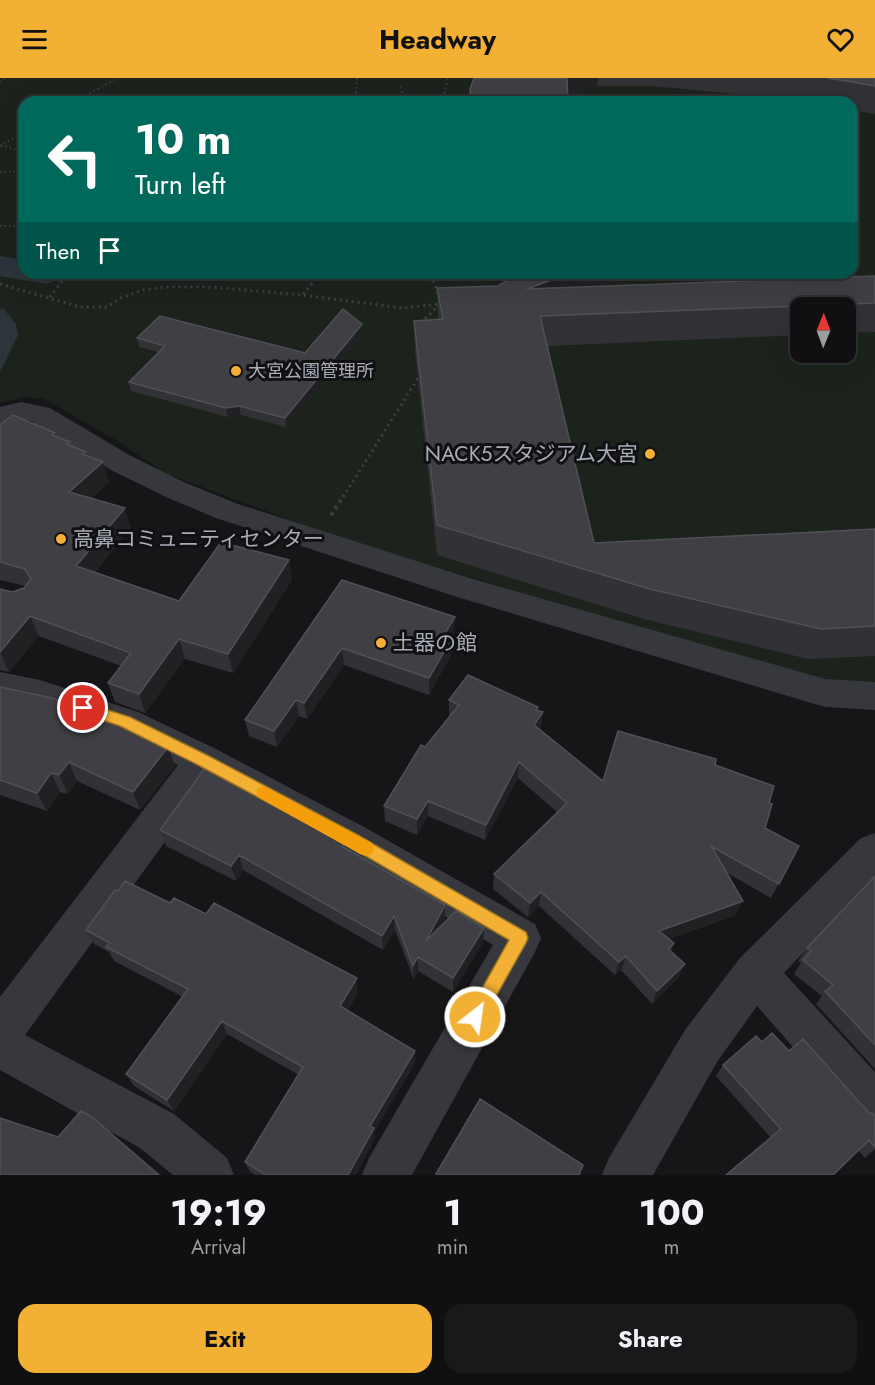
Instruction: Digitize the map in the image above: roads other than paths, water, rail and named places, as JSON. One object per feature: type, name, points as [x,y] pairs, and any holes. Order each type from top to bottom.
[{"type":"street","points":[[0,416],[21,410],[40,414],[121,463],[176,490],[227,511],[468,589],[825,693],[875,696]]},
{"type":"street","points":[[0,686],[40,694],[125,722],[204,760],[350,839],[520,938],[386,1175]]},
{"type":"street","points":[[0,1033],[204,760]]},
{"type":"street","points":[[626,1175],[701,1046],[755,973],[875,850]]},
{"type":"street","points":[[755,973],[875,1106]]},
{"type":"street","points":[[0,1046],[157,1131],[210,1175]]},
{"type":"place","name":"大宮公園管理所","points":[[236,371]]},
{"type":"place","name":"NACK5スタジアム大宮","points":[[650,454]]},
{"type":"place","name":"高鼻コミュニティセンター","points":[[61,539]]},
{"type":"place","name":"土器の館","points":[[381,643]]}]
